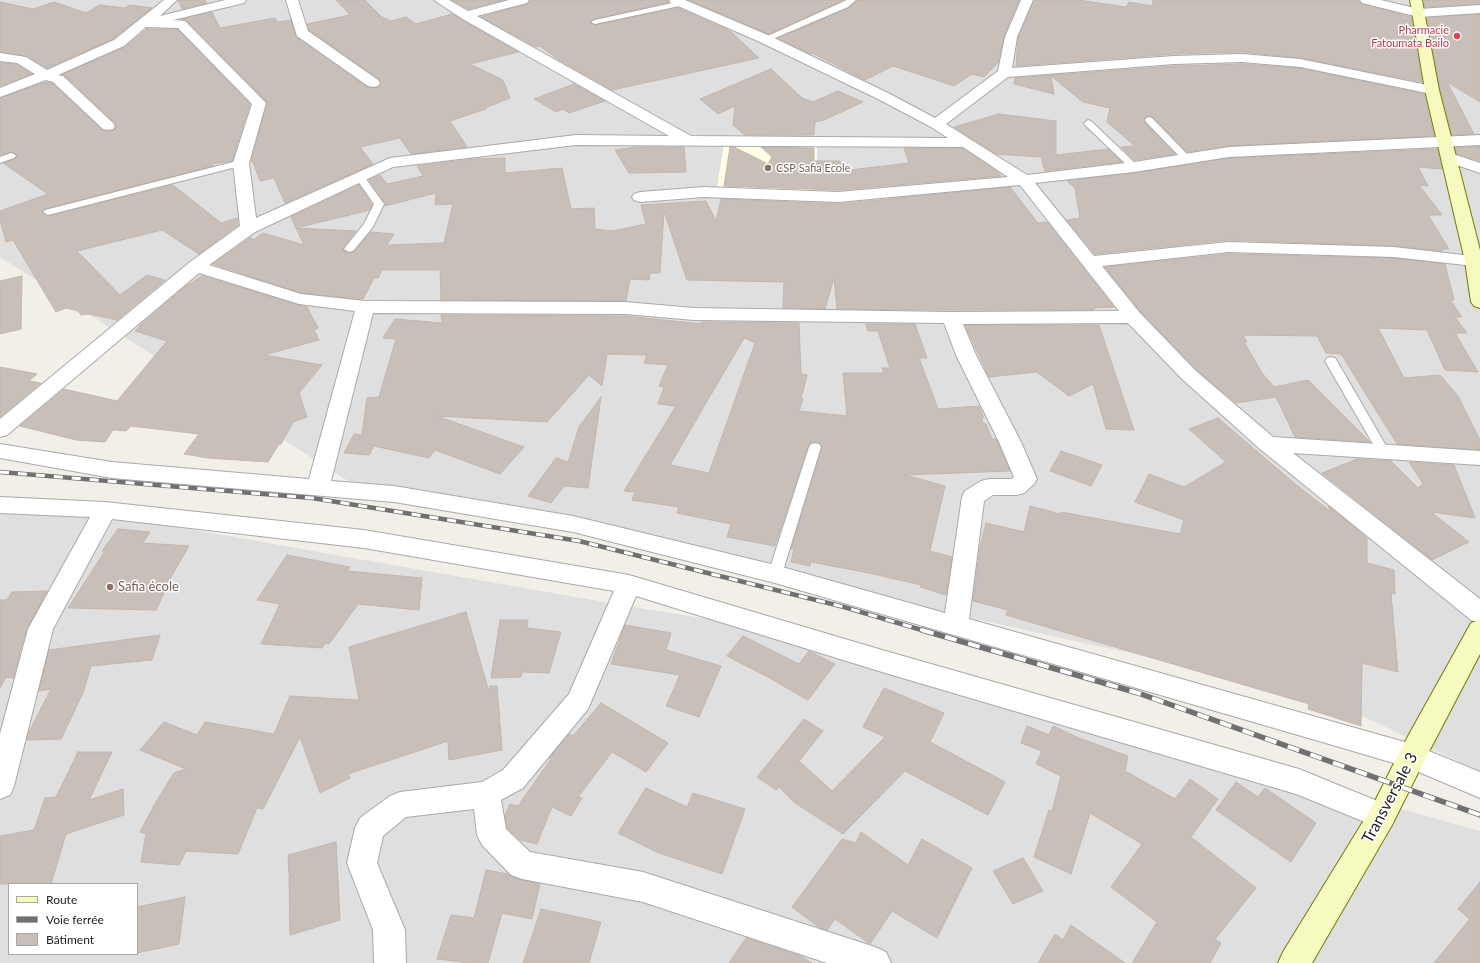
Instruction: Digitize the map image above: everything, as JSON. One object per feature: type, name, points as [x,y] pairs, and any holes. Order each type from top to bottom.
[{"type":"street","points":[[0,93],[46,75],[119,43],[171,0]]},
{"type":"street","points":[[144,23],[240,0]]},
{"type":"street","points":[[292,0],[302,33],[373,83]]},
{"type":"street","points":[[440,0],[686,140]]},
{"type":"street","points":[[465,15],[523,0]]},
{"type":"street","points":[[1004,73],[1011,37],[1027,0]]},
{"type":"street","points":[[1366,0],[1418,6],[1480,9]]},
{"type":"street","points":[[678,1],[765,39],[885,97],[936,124],[1024,180],[1134,317],[1189,374],[1268,444],[1480,613]]},
{"type":"street","points":[[1418,6],[1432,90],[1450,158],[1474,261],[1480,302]]},
{"type":"street","points":[[144,23],[181,24],[259,103],[241,163],[249,228]]},
{"type":"street","points":[[0,57],[21,60],[46,75],[58,79],[108,126]]},
{"type":"street","points":[[936,124],[1004,73],[1174,60],[1242,58],[1300,63],[1432,90]]},
{"type":"street","points":[[0,430],[196,266],[249,228],[390,164],[576,140],[967,143]]},
{"type":"street","points":[[640,197],[704,192],[838,197],[1024,180],[1134,167],[1229,152],[1480,140]]},
{"type":"street","points":[[1450,158],[1480,168]]},
{"type":"street","points":[[1089,262],[1228,247],[1394,252],[1474,261]]},
{"type":"street","points":[[196,266],[299,299],[365,308],[625,308],[694,314],[951,318],[1134,317]]},
{"type":"street","points":[[318,487],[365,308]]},
{"type":"street","points":[[951,318],[966,355],[1010,442],[1026,480],[1016,487],[990,487],[973,497],[956,626]]},
{"type":"street","points":[[1268,444],[1480,458]]},
{"type":"street","points":[[0,450],[112,470],[394,494],[573,524],[776,574],[1412,756],[1480,785]]},
{"type":"street","points":[[0,505],[105,510],[364,539],[629,584],[882,661],[1299,782],[1382,816]]},
{"type":"street","points":[[0,786],[41,629],[105,510]]},
{"type":"street","points":[[390,963],[389,930],[362,863],[370,828],[400,805],[486,794],[513,779],[579,701],[629,584]]},
{"type":"street","name":"Transversale 3","points":[[1294,963],[1382,816],[1412,756],[1480,630]]},
{"type":"street","points":[[486,794],[492,835],[522,865],[643,887],[861,961]]},
{"type":"lane","points":[[765,39],[852,0]]},
{"type":"lane","points":[[595,22],[678,1]]},
{"type":"lane","points":[[1149,120],[1187,159]]},
{"type":"lane","points":[[1088,123],[1134,167]]},
{"type":"lane","points":[[0,160],[11,156]]},
{"type":"lane","points":[[48,212],[241,163]]},
{"type":"lane","points":[[349,249],[369,225],[379,204],[360,177]]},
{"type":"lane","points":[[1331,361],[1383,451]]},
{"type":"lane","points":[[776,574],[815,447]]},
{"type":"shaded area","points":[[0,0],[1480,0],[1480,772],[1316,694],[348,481],[0,257]]},
{"type":"shaded area","name":"CSP Safia Ecole","points":[[724,144],[817,147],[816,192],[717,188]]},
{"type":"shaded area","points":[[0,496],[621,605],[739,624],[1480,831],[1480,963],[0,963]]},
{"type":"building","points":[[178,0],[205,0],[207,3],[182,9]]},
{"type":"building","points":[[336,0],[365,0],[382,17],[391,21],[406,17],[416,24],[452,14],[518,52],[470,64],[503,80],[510,98],[485,108],[486,109],[450,121],[467,147],[411,154],[400,138],[360,147],[373,164],[285,203],[274,178],[260,181],[253,162],[251,162],[267,102],[186,20],[182,19],[212,12],[220,28],[275,18],[277,22],[291,20],[296,37],[367,87],[378,87],[381,84],[379,79],[309,30],[307,24],[350,15]]},
{"type":"building","points":[[452,0],[503,0],[468,9]]},
{"type":"building","points":[[530,0],[668,0],[669,2],[595,19],[590,23],[595,25],[678,8],[730,31],[759,58],[612,90],[559,60],[540,46],[536,47],[481,17],[527,4]]},
{"type":"building","points":[[689,0],[843,0],[769,34]]},
{"type":"building","points":[[857,0],[1019,0],[1004,36],[998,63],[984,77],[972,74],[954,86],[893,66],[865,80],[812,53],[810,54],[778,38],[849,8]]},
{"type":"building","points":[[1034,0],[1078,0],[1126,7],[1129,2],[1152,6],[1153,0],[1359,1],[1362,4],[1411,17],[1422,82],[1300,58],[1242,52],[1174,54],[1016,66],[1018,37]]},
{"type":"building","points":[[1424,0],[1480,0],[1480,4],[1425,7]]},
{"type":"building","points":[[0,2],[33,9],[54,2],[86,13],[100,5],[125,8],[130,5],[152,8],[113,39],[47,68],[26,56],[0,52]]},
{"type":"building","points":[[1480,14],[1480,102],[1447,82],[1474,134],[1452,135],[1440,90],[1427,18]]},
{"type":"building","points":[[147,29],[177,29],[250,104],[232,161],[212,164],[213,166],[45,209],[42,212],[48,216],[173,185],[221,223],[237,218],[238,225],[199,254],[162,230],[77,251],[120,295],[147,275],[165,280],[117,320],[89,314],[81,315],[78,311],[66,308],[56,312],[13,240],[6,242],[0,220],[0,211],[48,194],[3,163],[18,156],[11,152],[0,155],[0,98],[46,82],[52,83],[102,130],[113,130],[116,127],[114,122],[63,74],[125,47]]},
{"type":"building","points":[[0,63],[16,64],[32,74],[0,86]]},
{"type":"building","points":[[1242,64],[1300,68],[1424,94],[1434,136],[1229,146],[1187,152],[1153,117],[1149,116],[1145,117],[1145,123],[1175,154],[1134,160],[1121,147],[1135,146],[1107,122],[1110,108],[1083,102],[1051,76],[1054,94],[1014,84],[1015,78],[1174,66]]},
{"type":"building","points":[[771,69],[802,98],[813,102],[838,91],[863,102],[824,120],[815,122],[814,135],[745,135],[733,125],[735,106],[718,114],[700,99]]},
{"type":"building","points":[[574,84],[605,101],[569,113],[563,109],[556,112],[534,99]]},
{"type":"building","points":[[999,114],[1056,121],[1056,155],[1108,149],[1122,162],[1045,171],[1041,157],[996,154],[954,127]]},
{"type":"building","points":[[1480,146],[1480,161],[1457,154],[1455,148]]},
{"type":"building","points":[[636,147],[684,147],[686,172],[629,173],[615,150]]},
{"type":"building","points":[[730,147],[734,147],[768,164],[772,157],[761,147],[814,148],[814,161],[840,161],[842,171],[909,163],[904,148],[963,148],[998,172],[1001,176],[838,190],[724,186]]},
{"type":"building","points":[[1437,149],[1442,169],[1418,167],[1428,186],[1419,185],[1442,215],[1428,215],[1449,249],[1442,249],[1442,251],[1394,246],[1228,240],[1095,254],[1067,220],[1080,218],[1075,188],[1067,181],[1134,173],[1229,158]]},
{"type":"building","points":[[505,158],[505,173],[562,168],[571,209],[594,208],[595,229],[612,231],[646,224],[641,205],[706,201],[716,221],[721,199],[838,204],[1010,187],[1038,223],[1047,222],[1114,307],[1094,308],[1094,310],[837,309],[834,278],[825,309],[783,308],[784,282],[687,280],[664,211],[660,273],[650,273],[649,280],[630,279],[626,301],[441,300],[440,270],[382,270],[378,278],[374,278],[363,299],[301,293],[213,264],[251,237],[253,240],[263,233],[304,245],[296,228],[356,231],[343,248],[343,250],[349,253],[354,252],[371,232],[394,234],[387,245],[444,243],[453,204],[435,205],[436,193],[385,206],[385,203],[369,180],[380,175],[387,184],[423,176],[417,166],[475,159]]},
{"type":"building","points":[[359,185],[372,204],[370,210],[296,228],[291,217]]},
{"type":"building","points":[[1228,254],[1394,258],[1445,264],[1454,300],[1451,301],[1462,317],[1455,317],[1467,333],[1455,333],[1478,372],[1445,370],[1427,330],[1378,328],[1404,378],[1440,375],[1458,396],[1480,440],[1480,450],[1397,444],[1341,354],[1326,353],[1317,336],[1243,335],[1247,342],[1244,342],[1262,373],[1274,387],[1308,380],[1370,442],[1295,437],[1276,397],[1236,403],[1197,370],[1141,312],[1105,267]]},
{"type":"building","points":[[22,276],[21,329],[0,334],[0,281]]},
{"type":"building","points":[[202,276],[307,307],[318,328],[314,330],[319,340],[264,355],[322,365],[299,393],[307,417],[293,422],[281,444],[279,444],[268,462],[208,458],[184,454],[199,434],[131,426],[126,431],[113,430],[105,442],[76,440],[20,426],[64,389],[117,401],[167,341],[135,331],[186,286]]},
{"type":"building","points":[[441,315],[625,316],[702,324],[701,322],[799,323],[801,374],[807,375],[801,399],[803,399],[799,411],[847,416],[843,373],[884,373],[882,368],[890,368],[878,331],[868,331],[866,324],[915,324],[927,358],[919,358],[938,409],[979,406],[983,416],[982,422],[986,424],[992,439],[996,439],[1010,471],[905,475],[945,486],[930,551],[952,557],[946,595],[920,587],[921,585],[869,573],[811,562],[810,566],[791,562],[794,549],[791,549],[822,447],[819,443],[811,443],[808,447],[775,546],[727,537],[731,524],[677,513],[679,507],[632,500],[635,492],[624,491],[676,406],[658,404],[664,387],[659,386],[668,365],[644,363],[647,355],[607,354],[602,386],[589,375],[547,422],[437,416],[524,447],[500,474],[435,450],[429,458],[374,446],[369,455],[344,453],[354,434],[362,435],[367,398],[379,397],[396,339],[383,338],[395,319],[442,323]],"holes":[[[744,338],[755,343],[709,473],[670,465]]]},
{"type":"building","points":[[965,325],[1099,325],[1134,430],[1106,429],[1093,384],[1069,396],[1037,372],[989,377]]},
{"type":"building","points":[[0,367],[37,374],[29,381],[41,383],[0,417]]},
{"type":"building","points":[[601,397],[588,488],[564,486],[551,503],[528,496],[556,458],[568,462],[579,427]]},
{"type":"building","points":[[1218,418],[1294,483],[1331,512],[1328,506],[1367,538],[1367,563],[1394,570],[1395,594],[1391,593],[1398,672],[1362,663],[1361,726],[1308,709],[1309,704],[1006,615],[1008,610],[973,601],[980,547],[986,523],[1024,532],[1030,506],[1060,514],[1061,512],[1180,534],[1184,520],[1135,502],[1149,474],[1184,487],[1226,462],[1189,429]]},
{"type":"building","points":[[1061,451],[1102,465],[1091,486],[1050,471]]},
{"type":"building","points":[[1357,459],[1391,461],[1418,488],[1423,484],[1409,462],[1454,465],[1475,518],[1431,512],[1469,542],[1432,560],[1322,473]]},
{"type":"building","points":[[118,529],[150,532],[143,543],[189,546],[164,589],[166,589],[156,610],[68,608],[105,551],[102,551]]},
{"type":"building","points":[[287,555],[350,567],[347,571],[422,578],[419,610],[358,604],[329,644],[325,643],[322,648],[261,644],[280,604],[257,600]]},
{"type":"building","points":[[47,591],[27,629],[13,678],[6,677],[0,688],[0,600],[7,600],[12,592]]},
{"type":"building","points":[[466,612],[489,692],[490,686],[497,686],[502,750],[449,760],[448,741],[348,774],[350,778],[320,793],[300,737],[263,809],[257,808],[238,854],[186,851],[179,865],[141,862],[146,834],[140,832],[174,773],[186,769],[140,750],[164,722],[197,735],[205,722],[274,734],[290,696],[359,700],[349,647]]},
{"type":"building","points":[[500,620],[528,620],[527,628],[561,632],[549,673],[522,672],[521,677],[491,678]]},
{"type":"building","points":[[625,625],[671,633],[666,650],[721,666],[699,717],[666,706],[680,675],[611,664]]},
{"type":"building","points":[[160,635],[152,660],[91,666],[83,693],[61,739],[27,740],[29,732],[51,689],[39,691],[49,650]]},
{"type":"building","points":[[743,636],[799,664],[809,651],[835,664],[808,700],[727,656]]},
{"type":"building","points":[[884,688],[944,713],[930,742],[1005,782],[988,815],[905,771],[843,834],[795,803],[779,787],[776,790],[757,777],[804,719],[823,731],[799,761],[832,791],[885,737],[863,727]]},
{"type":"building","points":[[601,703],[668,743],[646,772],[612,752],[578,797],[582,798],[571,816],[552,807],[537,844],[520,840],[507,828],[505,816],[510,804],[518,806],[551,759],[549,758],[569,734],[573,736]]},
{"type":"building","points":[[1027,726],[1049,735],[1053,726],[1079,738],[1128,756],[1125,771],[1175,799],[1190,779],[1218,799],[1191,837],[1256,888],[1215,939],[1221,943],[1210,963],[1132,963],[1157,922],[1111,887],[1142,844],[1090,813],[1071,874],[1034,857],[1049,810],[1052,811],[1061,776],[1036,764],[1042,751],[1021,743]]},
{"type":"building","points":[[78,752],[112,752],[89,800],[123,789],[124,815],[66,834],[51,883],[0,884],[0,836],[34,830],[45,798],[56,797]]},
{"type":"building","points":[[1236,782],[1258,797],[1265,788],[1316,823],[1291,862],[1216,810]]},
{"type":"building","points":[[646,788],[687,807],[693,793],[745,809],[722,874],[659,853],[618,833]]},
{"type":"building","points":[[861,832],[908,865],[922,839],[972,868],[937,938],[892,911],[870,944],[835,919],[827,930],[820,928],[792,907],[842,839],[856,843]]},
{"type":"building","points":[[336,842],[340,920],[290,935],[289,877],[293,876],[289,876],[288,855]]},
{"type":"building","points":[[1023,858],[1043,891],[1013,904],[993,871]]},
{"type":"building","points":[[486,870],[508,874],[521,880],[540,884],[532,919],[502,913],[488,963],[470,963],[437,959],[451,915],[474,918]]},
{"type":"building","points":[[1480,882],[1480,963],[1434,963],[1470,919],[1458,909]]},
{"type":"building","points":[[185,897],[179,944],[138,953],[138,907]]},
{"type":"building","points":[[541,909],[601,922],[589,963],[523,963]]},
{"type":"building","points":[[1071,925],[1125,963],[1038,963],[1055,934],[1063,940]]},
{"type":"building","points":[[746,938],[801,956],[812,963],[729,963]]},
{"type":"railway","points":[[0,472],[312,498],[579,541],[844,607],[925,631]]},
{"type":"railway","points":[[922,630],[1138,693],[1480,815]]},
{"type":"place","name":"Pharmacie Fatoumata Bailo","points":[[1457,36]]},
{"type":"place","name":"CSP Safia Ecole","points":[[768,168]]},
{"type":"place","name":"Safia école","points":[[110,587]]}]
